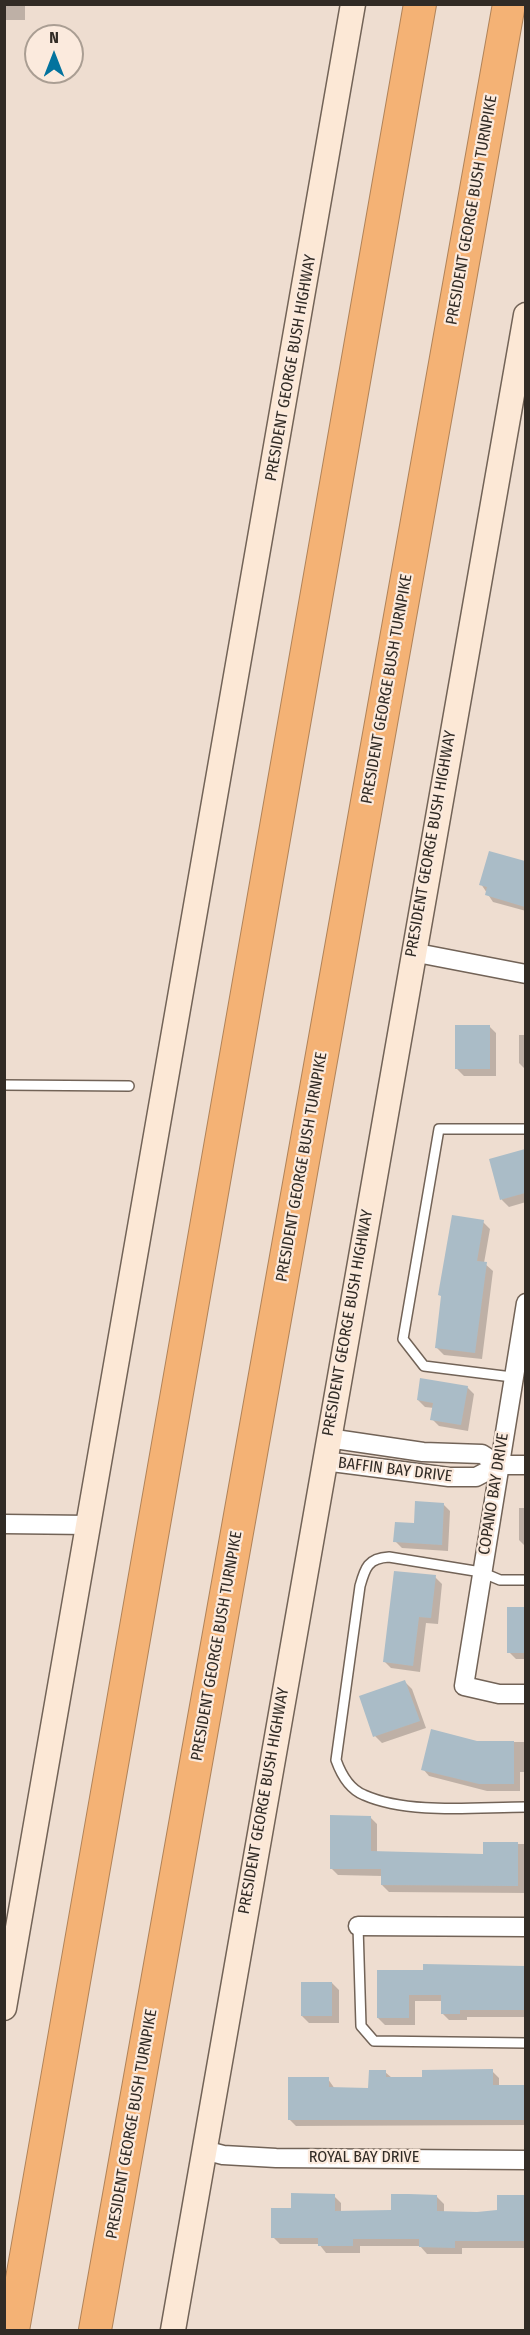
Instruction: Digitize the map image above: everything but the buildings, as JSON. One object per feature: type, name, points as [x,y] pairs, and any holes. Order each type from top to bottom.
[{"type":"highway","points":[[11,2331],[420,4]]},
{"type":"highway","name":"PRESIDENT GEORGE BUSH TURNPIKE","points":[[95,2331],[509,4]]},
{"type":"main road","name":"PRESIDENT GEORGE BUSH HIGHWAY","points":[[4,2008],[353,4]]},
{"type":"main road","name":"PRESIDENT GEORGE BUSH HIGHWAY","points":[[173,2331],[525,315]]},
{"type":"street","points":[[412,952],[525,974]]},
{"type":"street","name":"COPANO BAY DRIVE","points":[[525,1303],[522,1348],[512,1377],[464,1686],[499,1694],[525,1694]]},
{"type":"street","name":"BAFFIN BAY DRIVE","points":[[326,1450],[482,1454],[500,1465]]},
{"type":"street","name":"BAFFIN BAY DRIVE","points":[[326,1450],[449,1478],[476,1478],[500,1465],[525,1465]]},
{"type":"street","points":[[4,1524],[88,1525]]},
{"type":"street","points":[[358,1926],[525,1927]]},
{"type":"street","name":"ROYAL BAY DRIVE","points":[[204,2150],[223,2155],[276,2158],[525,2160]]},
{"type":"lane","points":[[4,1085],[129,1086]]},
{"type":"lane","points":[[512,1377],[424,1366],[403,1339],[439,1129],[525,1129]]},
{"type":"lane","points":[[525,1580],[500,1580],[481,1572],[388,1557],[377,1557],[365,1568],[360,1586],[336,1760],[347,1782],[357,1791],[396,1804],[525,1807]]},
{"type":"lane","points":[[358,1926],[361,2026],[374,2041],[525,2043]]}]
